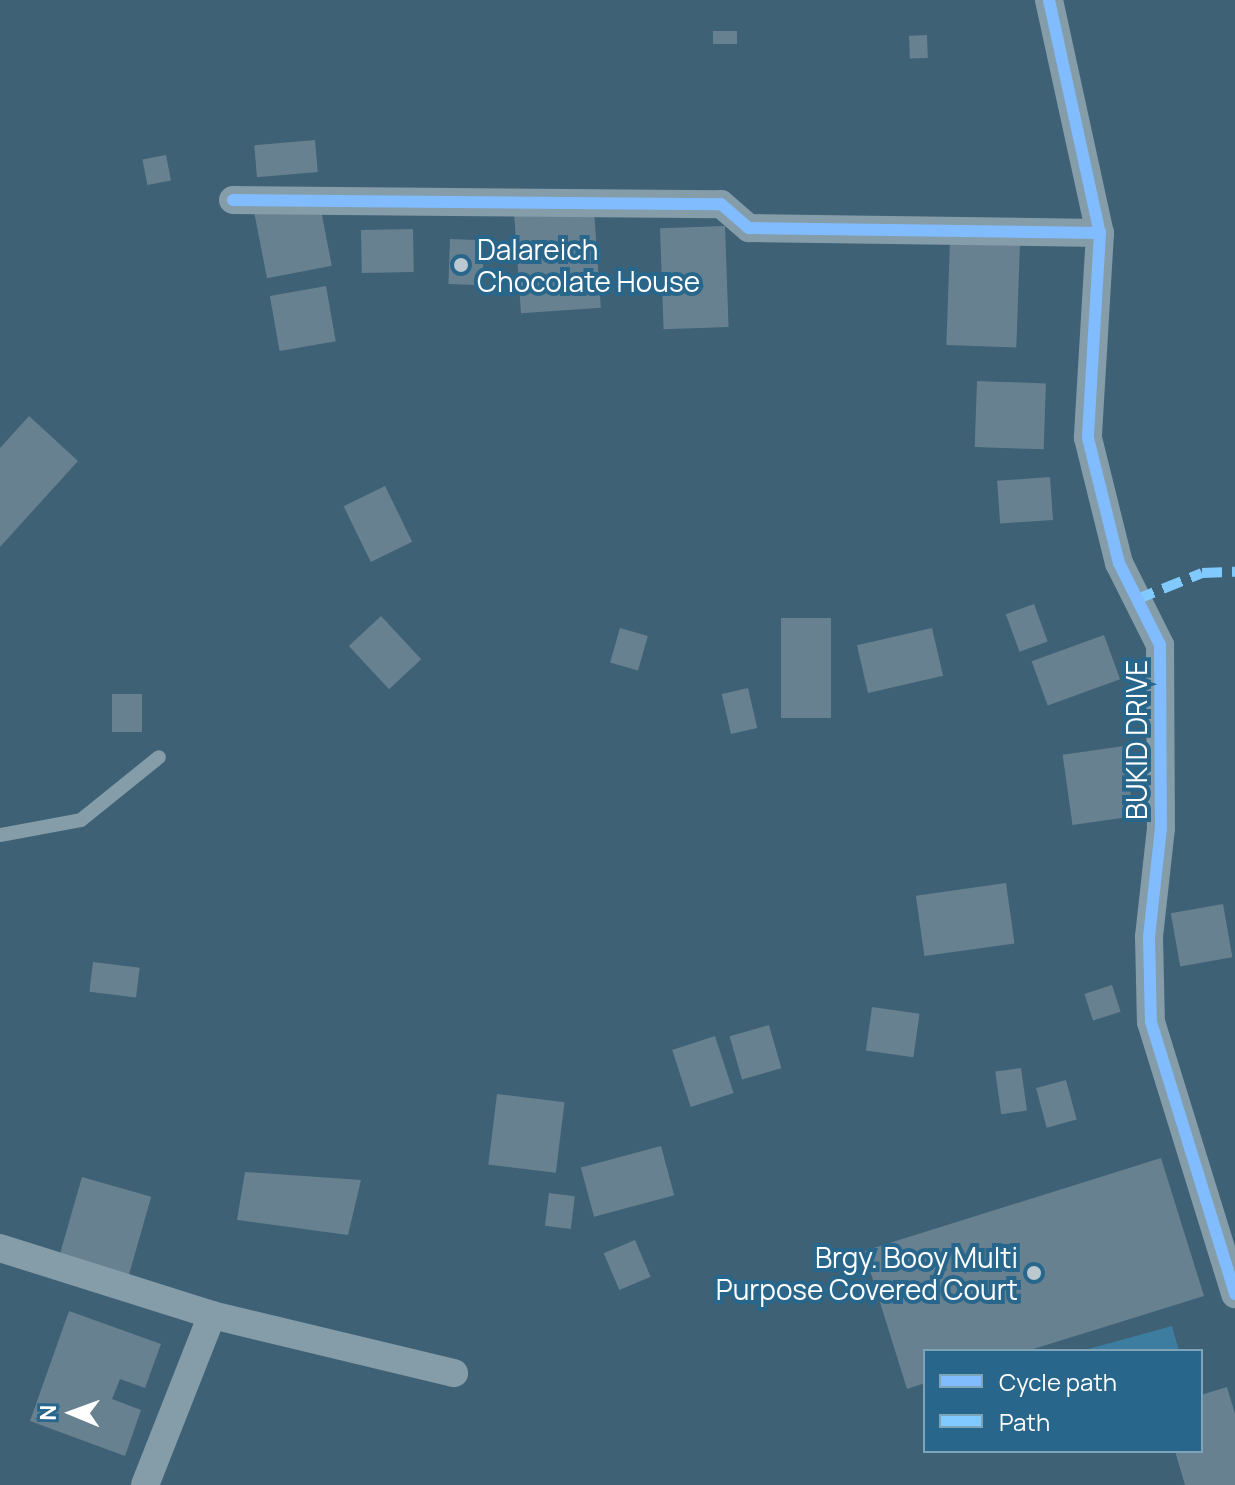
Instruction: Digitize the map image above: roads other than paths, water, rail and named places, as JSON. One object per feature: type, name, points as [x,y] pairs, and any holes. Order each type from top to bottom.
[{"type":"street","name":"BUKID DRIVE","points":[[1049,0],[1100,233],[1088,438],[1119,563],[1160,645],[1161,828],[1149,937],[1151,1022],[1235,1294]]},
{"type":"street","points":[[233,200],[721,204],[749,228],[1100,233]]},
{"type":"street","points":[[0,1248],[212,1315],[454,1373]]},
{"type":"street","points":[[145,1485],[212,1315]]},
{"type":"lane","points":[[0,835],[81,820],[159,757]]},
{"type":"place","name":"Dalareich Chocolate House","points":[[461,265]]},
{"type":"place","name":"Brgy. Booy Multi Purpose Covered Court","points":[[1034,1273]]}]
